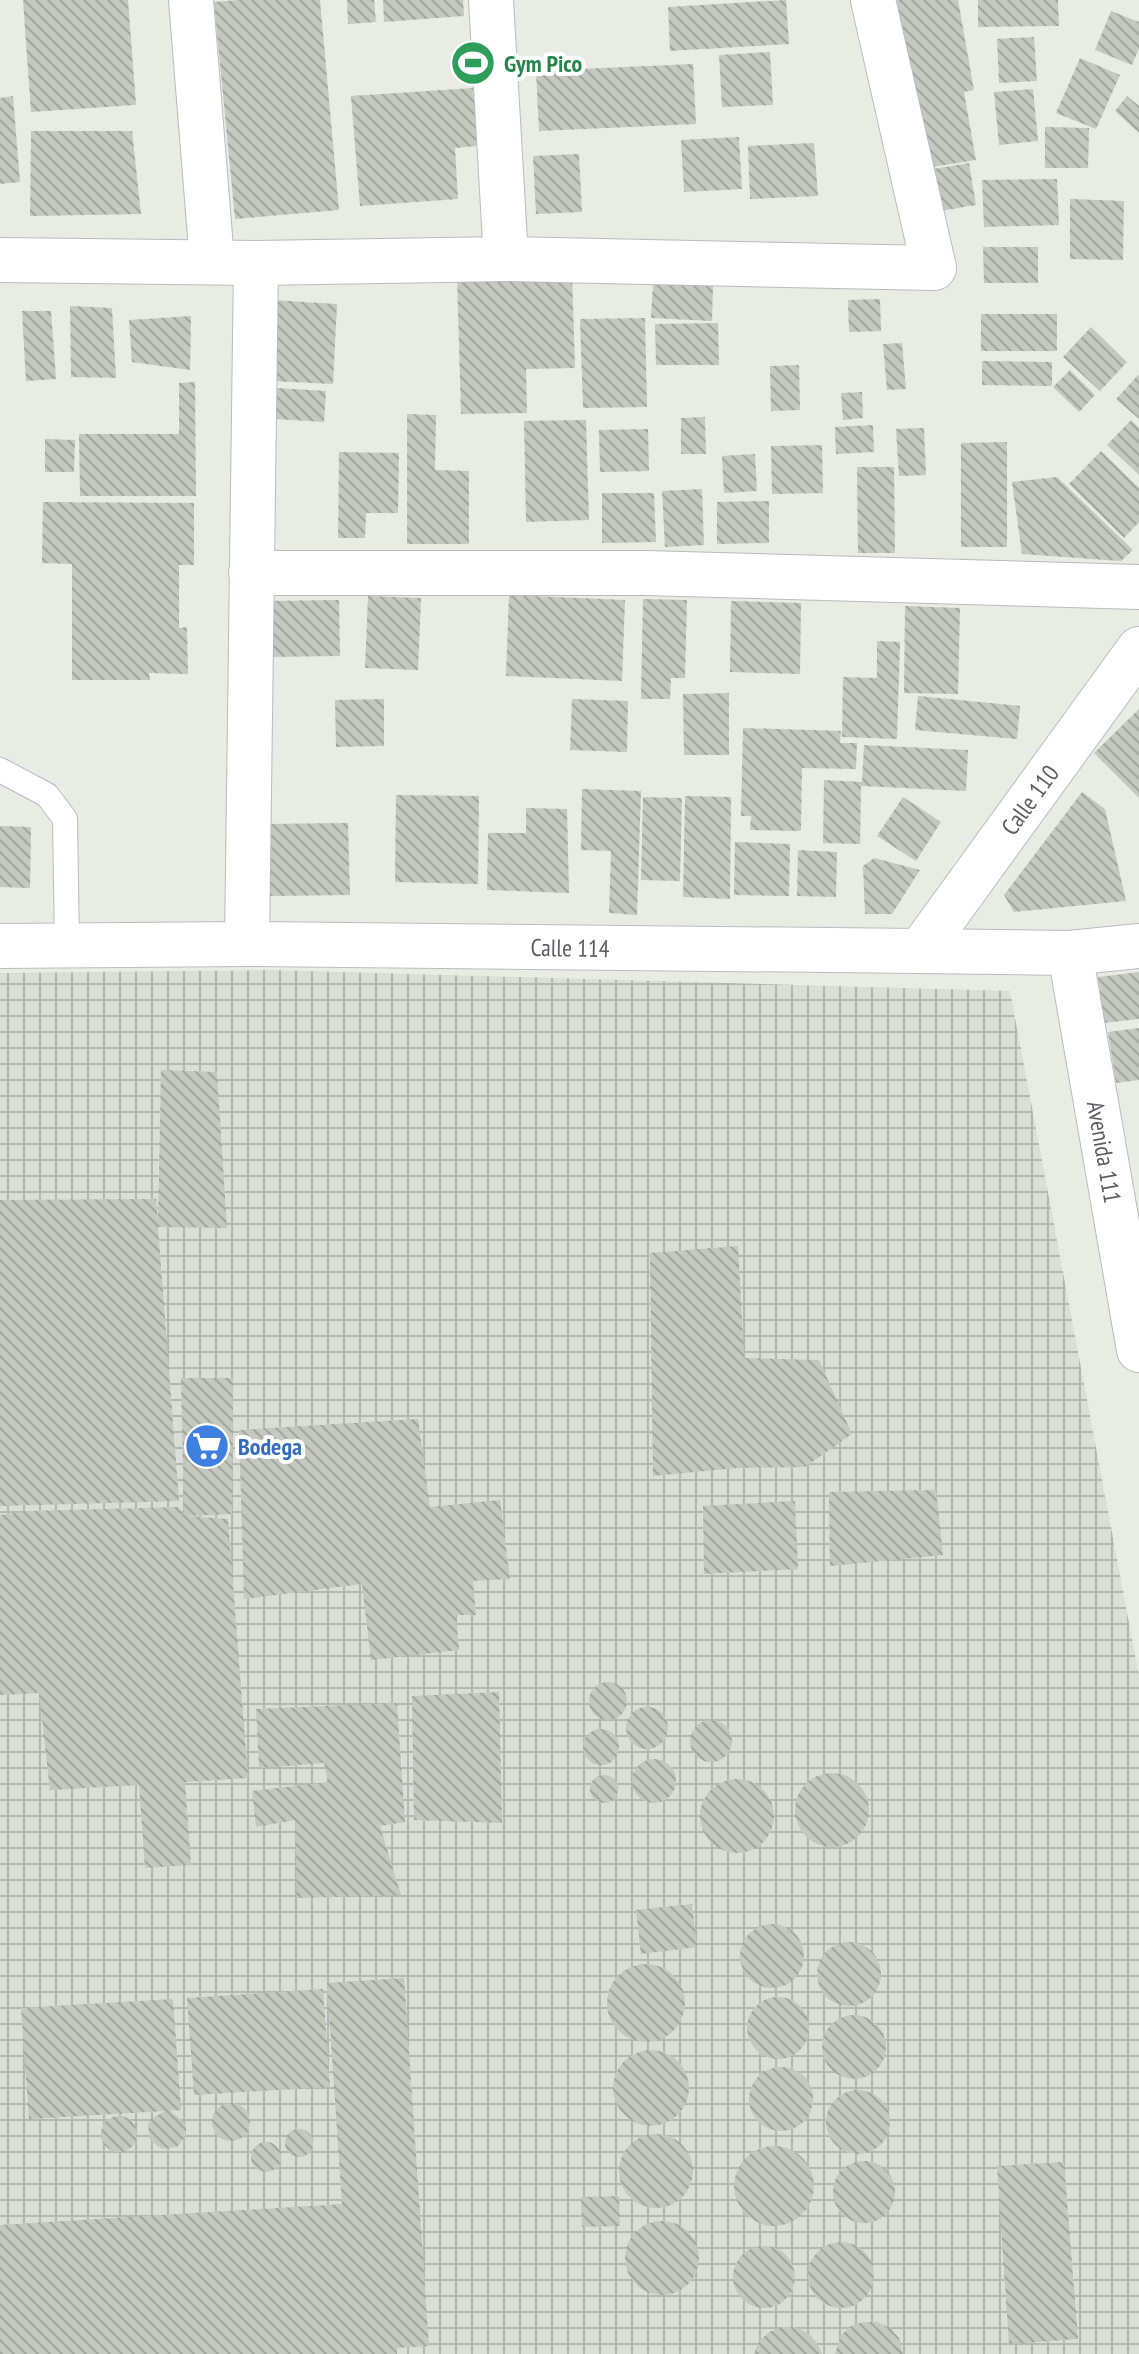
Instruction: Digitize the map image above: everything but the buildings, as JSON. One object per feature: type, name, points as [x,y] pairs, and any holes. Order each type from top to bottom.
[{"type":"street","points":[[191,0],[212,261]]},
{"type":"street","points":[[491,0],[506,259]]},
{"type":"street","points":[[0,260],[256,263],[506,259],[934,268],[873,0]]},
{"type":"street","points":[[247,944],[256,263]]},
{"type":"street","points":[[251,573],[646,573],[1139,587]]},
{"type":"street","name":"Calle 110","points":[[920,951],[1139,649]]},
{"type":"street","name":"Calle 114","points":[[0,946],[247,944],[1070,953],[1139,946]]},
{"type":"street","name":"Avenida 111","points":[[1070,953],[1139,1348]]},
{"type":"lane","points":[[0,770],[47,795],[65,819],[67,946]]},
{"type":"shaded area","points":[[270,970],[1010,991],[1139,1676],[1139,2354],[0,2354],[0,973]]},
{"type":"place","name":"Gym Pico","points":[[473,63]]},
{"type":"place","name":"Bodega","points":[[207,1446]]}]
